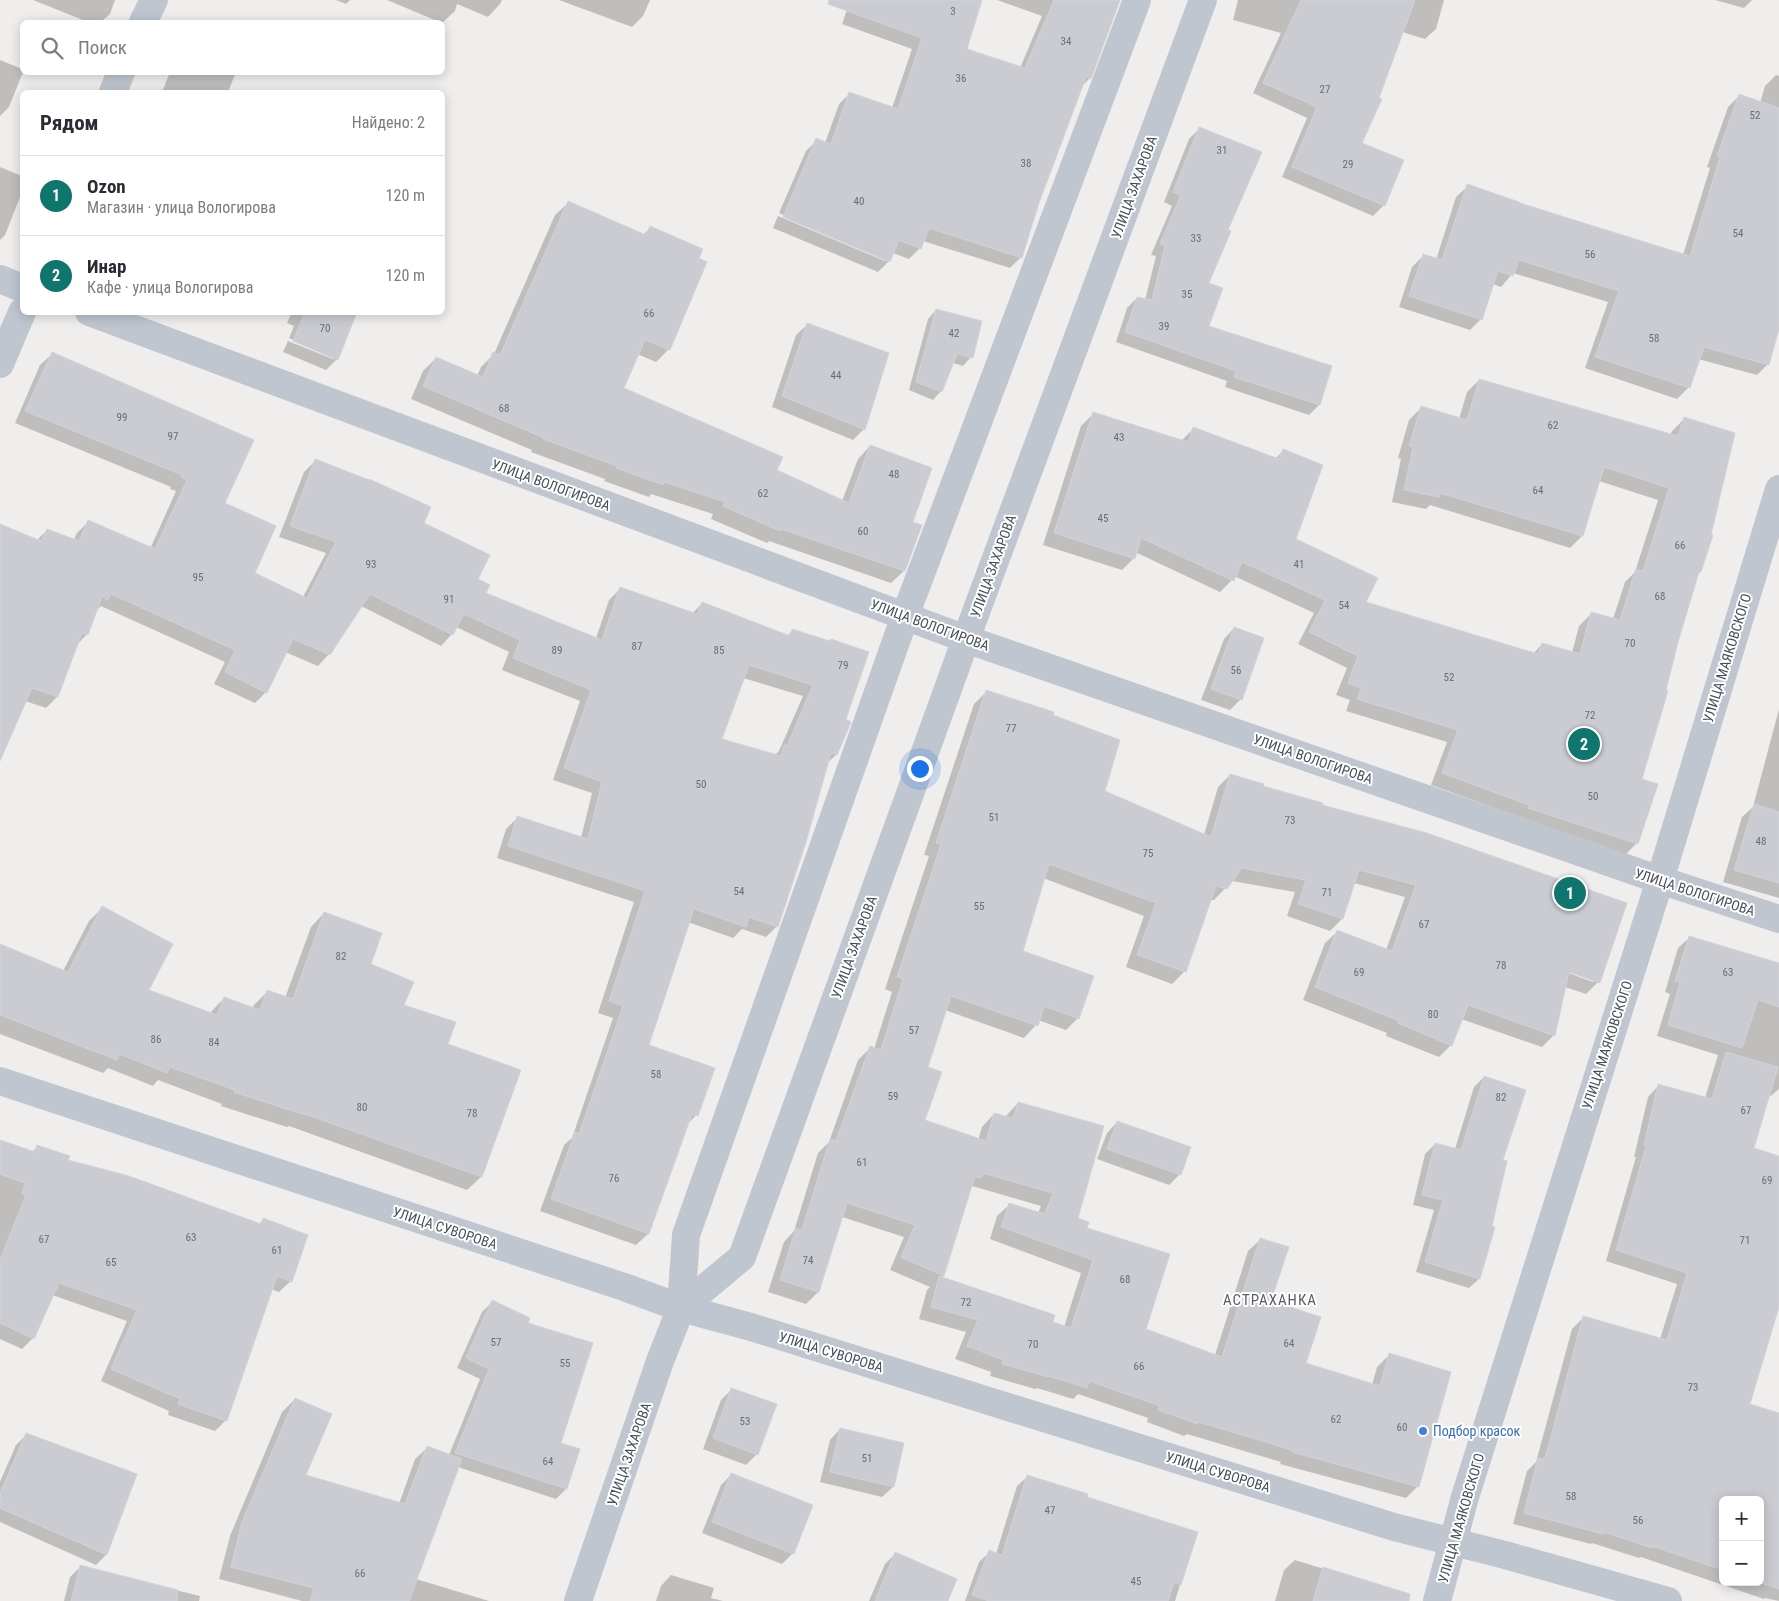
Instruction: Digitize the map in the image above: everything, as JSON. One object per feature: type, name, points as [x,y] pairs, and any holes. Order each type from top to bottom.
[{"type":"street","points":[[144,20],[154,0]]},
{"type":"street","name":"УЛИЦА ЗАХАРОВА","points":[[578,1601],[660,1361],[681,1308],[686,1235],[905,616],[1137,0]]},
{"type":"street","name":"УЛИЦА ЗАХАРОВА","points":[[681,1308],[742,1257],[966,639],[1203,0]]},
{"type":"street","points":[[114,90],[120,75]]},
{"type":"street","points":[[0,279],[20,287]]},
{"type":"street","points":[[0,364],[21,315]]},
{"type":"street","name":"УЛИЦА ВОЛОГИРОВА","points":[[97,315],[966,639],[1660,880],[1779,919]]},
{"type":"street","name":"УЛИЦА МАЯКОВСКОГО","points":[[1437,1601],[1465,1497],[1660,880],[1779,489]]},
{"type":"street","name":"УЛИЦА СУВОРОВА","points":[[0,1081],[614,1284],[681,1308],[751,1327],[1384,1524],[1505,1555],[1668,1601]]},
{"type":"building","points":[[829,0],[982,0],[967,49],[1025,68],[1054,0],[1120,0],[1091,79],[1086,77],[1039,203],[1022,258],[929,228],[921,249],[899,240],[890,262],[783,217],[816,138],[831,144],[849,92],[898,109],[922,38],[828,4]]},
{"type":"building","points":[[1301,0],[1415,0],[1379,98],[1382,99],[1362,143],[1404,160],[1385,206],[1292,167],[1317,107],[1263,83]]},
{"type":"building","points":[[1739,94],[1779,108],[1779,329],[1769,365],[1704,347],[1690,388],[1595,357],[1619,291],[1519,260],[1513,276],[1498,271],[1482,320],[1409,296],[1423,254],[1442,260],[1467,184],[1519,203],[1690,256],[1720,157],[1717,156]]},
{"type":"building","points":[[1199,127],[1262,152],[1228,230],[1231,231],[1209,283],[1223,288],[1209,326],[1332,366],[1320,405],[1234,377],[1236,371],[1125,332],[1137,297],[1152,300],[1165,246],[1160,244],[1181,195],[1173,192]]},
{"type":"building","points":[[568,201],[646,235],[650,226],[703,249],[699,258],[707,262],[670,350],[645,340],[624,388],[783,457],[777,470],[849,503],[870,445],[932,468],[913,522],[922,525],[905,571],[781,529],[780,531],[723,506],[725,502],[664,482],[663,485],[616,468],[617,466],[543,439],[423,386],[436,357],[483,377],[493,352],[500,355]]},
{"type":"building","points":[[936,309],[982,321],[973,358],[957,354],[942,392],[916,382]]},
{"type":"building","points":[[304,315],[356,315],[338,360],[293,341]]},
{"type":"building","points":[[807,323],[889,353],[865,430],[782,396]]},
{"type":"building","points":[[52,352],[254,440],[225,503],[276,526],[255,573],[307,598],[336,542],[290,526],[315,459],[369,479],[431,507],[424,523],[490,555],[478,579],[490,585],[486,593],[602,640],[620,587],[697,614],[702,602],[790,636],[792,629],[830,641],[831,639],[869,652],[846,719],[851,722],[837,755],[831,753],[806,842],[778,927],[749,917],[746,927],[694,909],[649,1045],[715,1068],[698,1116],[692,1114],[649,1234],[551,1199],[575,1132],[579,1134],[623,1006],[609,1001],[645,891],[508,846],[517,816],[588,839],[602,782],[564,768],[591,690],[513,658],[520,640],[464,614],[453,635],[370,594],[330,655],[293,639],[267,693],[225,672],[235,650],[111,594],[108,600],[102,597],[88,635],[82,633],[58,697],[32,688],[0,761],[0,524],[41,541],[47,529],[79,541],[88,520],[155,549],[187,480],[181,477],[182,475],[25,411]],"holes":[[[749,665],[813,685],[787,746],[784,745],[781,756],[722,739]]]},
{"type":"building","points":[[1479,379],[1678,436],[1684,417],[1735,433],[1711,535],[1713,535],[1701,572],[1699,572],[1678,642],[1666,690],[1668,691],[1642,779],[1658,784],[1638,844],[1528,808],[1529,805],[1442,773],[1458,730],[1357,699],[1361,688],[1348,683],[1358,656],[1309,632],[1325,600],[1242,562],[1234,581],[1141,538],[1135,559],[1054,533],[1093,412],[1188,442],[1193,427],[1279,459],[1283,449],[1323,465],[1296,539],[1378,578],[1366,602],[1538,654],[1542,643],[1580,654],[1591,612],[1620,620],[1636,569],[1643,571],[1669,488],[1604,467],[1583,536],[1440,493],[1439,497],[1404,490],[1413,447],[1409,446],[1421,406],[1467,420]]},
{"type":"building","points":[[1234,627],[1264,638],[1242,700],[1211,689]]},
{"type":"building","points":[[986,690],[1054,712],[1053,715],[1120,740],[1105,791],[1211,837],[1230,774],[1264,784],[1263,786],[1323,803],[1322,805],[1427,833],[1627,903],[1600,983],[1569,972],[1555,1036],[1468,1005],[1452,1046],[1398,1023],[1399,1021],[1315,987],[1337,930],[1392,951],[1416,885],[1359,870],[1343,919],[1298,904],[1306,880],[1242,868],[1227,889],[1216,886],[1186,972],[1137,955],[1156,903],[1049,864],[1023,951],[1094,976],[1079,1019],[1044,1006],[1038,1026],[951,996],[928,1067],[942,1072],[925,1120],[986,1141],[994,1113],[1013,1118],[1018,1102],[1104,1126],[1078,1218],[1089,1222],[1087,1228],[1170,1254],[1146,1329],[1222,1357],[1260,1238],[1289,1247],[1271,1301],[1321,1317],[1306,1363],[1380,1386],[1389,1353],[1451,1372],[1419,1487],[1292,1452],[1292,1450],[1199,1422],[1198,1424],[1158,1410],[1160,1406],[1089,1381],[1087,1388],[1002,1364],[1003,1360],[967,1346],[978,1320],[931,1307],[939,1276],[1055,1315],[1053,1322],[1071,1328],[1093,1260],[1001,1227],[1009,1203],[1045,1214],[1053,1193],[983,1173],[981,1178],[975,1176],[944,1276],[901,1257],[915,1225],[847,1203],[819,1292],[780,1280],[796,1228],[802,1230],[830,1139],[836,1141],[870,1046],[881,1050],[903,979],[897,977],[941,844],[936,843]]},
{"type":"building","points":[[1754,804],[1779,812],[1779,883],[1734,870]]},
{"type":"building","points":[[102,906],[173,944],[149,990],[217,1015],[224,997],[260,1010],[267,990],[293,999],[324,912],[382,933],[371,964],[414,982],[404,1005],[456,1022],[448,1044],[521,1070],[482,1177],[302,1113],[234,1092],[235,1090],[170,1067],[167,1073],[120,1054],[117,1060],[0,1015],[0,944],[68,972]]},
{"type":"building","points":[[1689,936],[1779,963],[1779,1007],[1758,1000],[1742,1048],[1668,1025],[1680,982],[1675,981]]},
{"type":"building","points":[[1726,1052],[1778,1067],[1754,1148],[1779,1156],[1779,1307],[1750,1404],[1779,1413],[1779,1589],[1764,1584],[1764,1496],[1719,1496],[1719,1569],[1604,1532],[1603,1534],[1524,1513],[1538,1458],[1545,1459],[1583,1316],[1667,1340],[1687,1273],[1616,1250],[1646,1146],[1644,1145],[1658,1084],[1712,1099]]},
{"type":"building","points":[[1484,1076],[1526,1090],[1503,1160],[1507,1161],[1492,1226],[1495,1227],[1480,1279],[1425,1262],[1443,1200],[1422,1195],[1435,1143],[1461,1150]]},
{"type":"building","points":[[1117,1121],[1191,1147],[1181,1175],[1107,1149]]},
{"type":"building","points":[[0,1140],[35,1152],[37,1145],[70,1156],[68,1160],[129,1176],[261,1224],[263,1218],[308,1235],[292,1282],[277,1276],[227,1421],[178,1404],[180,1399],[111,1369],[137,1310],[59,1283],[34,1339],[0,1323],[0,1260],[26,1195],[22,1194],[25,1183],[0,1174]]},
{"type":"building","points":[[492,1300],[530,1318],[528,1323],[593,1343],[561,1443],[580,1449],[567,1489],[455,1453],[489,1369],[466,1358]]},
{"type":"building","points":[[731,1388],[777,1404],[758,1455],[713,1438]]},
{"type":"building","points":[[295,1398],[332,1414],[306,1475],[405,1504],[427,1446],[462,1459],[409,1601],[310,1601],[314,1588],[231,1567],[242,1522]]},
{"type":"building","points":[[840,1428],[904,1443],[894,1487],[830,1472]]},
{"type":"building","points":[[26,1433],[137,1474],[107,1555],[0,1508],[0,1493]]},
{"type":"building","points":[[731,1473],[813,1505],[794,1554],[712,1522]]},
{"type":"building","points":[[1027,1475],[1088,1494],[1087,1497],[1198,1532],[1181,1585],[1174,1582],[1168,1601],[989,1601],[972,1595],[989,1550],[1002,1555]]},
{"type":"building","points":[[895,1552],[957,1579],[948,1601],[875,1601]]},
{"type":"building","points":[[80,1565],[178,1590],[177,1601],[71,1601]]},
{"type":"building","points":[[1323,1567],[1410,1594],[1409,1601],[1313,1601]]},
{"type":"place","name":"Инар","points":[[1584,744]]},
{"type":"place","name":"Ozon","points":[[1570,893]]},
{"type":"place","name":"Подбор красок","points":[[1423,1431]]},
{"type":"district","name":"АСТРАХАНКА","points":[[1270,1300]]}]
